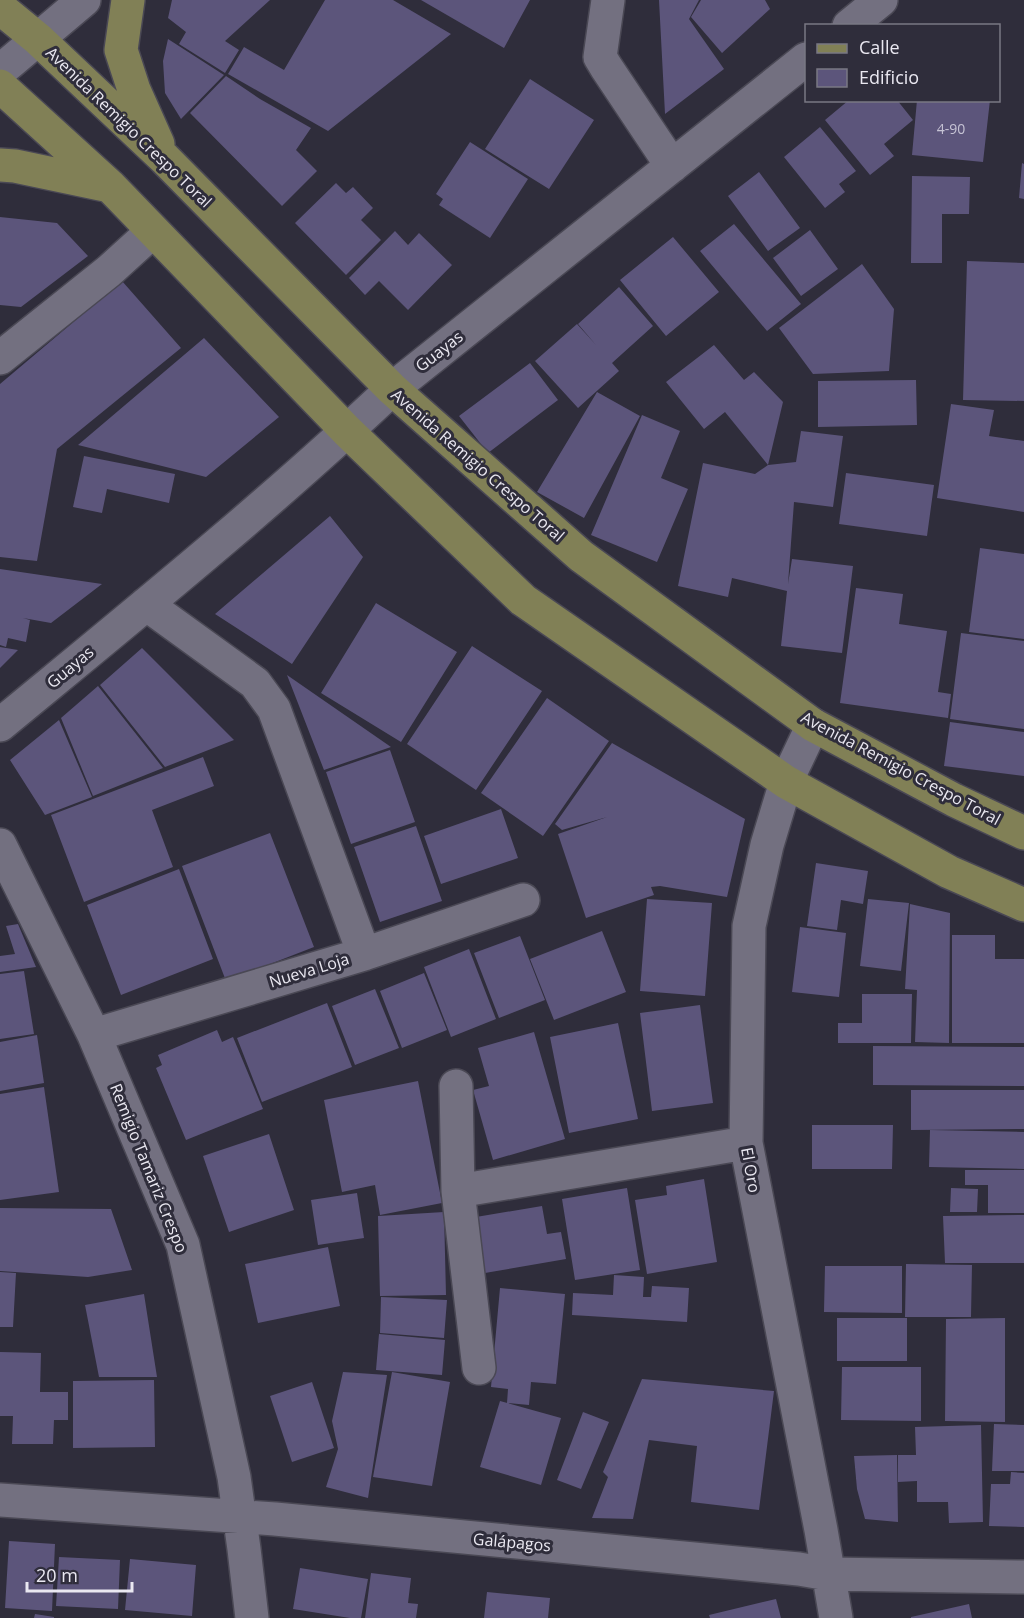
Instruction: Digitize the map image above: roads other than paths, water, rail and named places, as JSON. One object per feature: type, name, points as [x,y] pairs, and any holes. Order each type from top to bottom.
[{"type":"main road","points":[[128,0],[121,50],[134,90],[165,159]]},
{"type":"main road","name":"Avenida Remigio Crespo Toral","points":[[0,8],[38,39],[165,159],[392,389],[581,556],[813,725],[954,800],[1024,833]]},
{"type":"main road","points":[[0,86],[110,186],[347,431],[523,600],[786,782],[949,872],[1024,905]]},
{"type":"main road","points":[[0,165],[15,166],[110,186]]},
{"type":"street","points":[[0,70],[84,0]]},
{"type":"street","points":[[608,0],[600,57],[672,166]]},
{"type":"street","points":[[851,24],[881,0]]},
{"type":"street","name":"Guayas","points":[[0,725],[146,604],[347,431],[392,389],[805,61]]},
{"type":"street","points":[[0,358],[110,271],[153,231]]},
{"type":"street","points":[[146,604],[255,683],[274,709],[364,954]]},
{"type":"street","name":"El Oro","points":[[813,725],[786,782],[767,845],[749,927],[746,1143],[836,1618]]},
{"type":"street","name":"Remigio Tamariz Crespo","points":[[0,844],[93,1035],[183,1245],[234,1477],[252,1618]]},
{"type":"street","name":"Nueva Loja","points":[[93,1035],[364,954],[523,900]]},
{"type":"street","points":[[456,1086],[458,1191],[479,1368]]},
{"type":"street","points":[[458,1191],[746,1143]]},
{"type":"street","name":"Galápagos","points":[[0,1500],[240,1517],[787,1568],[828,1574],[1024,1577]]}]
